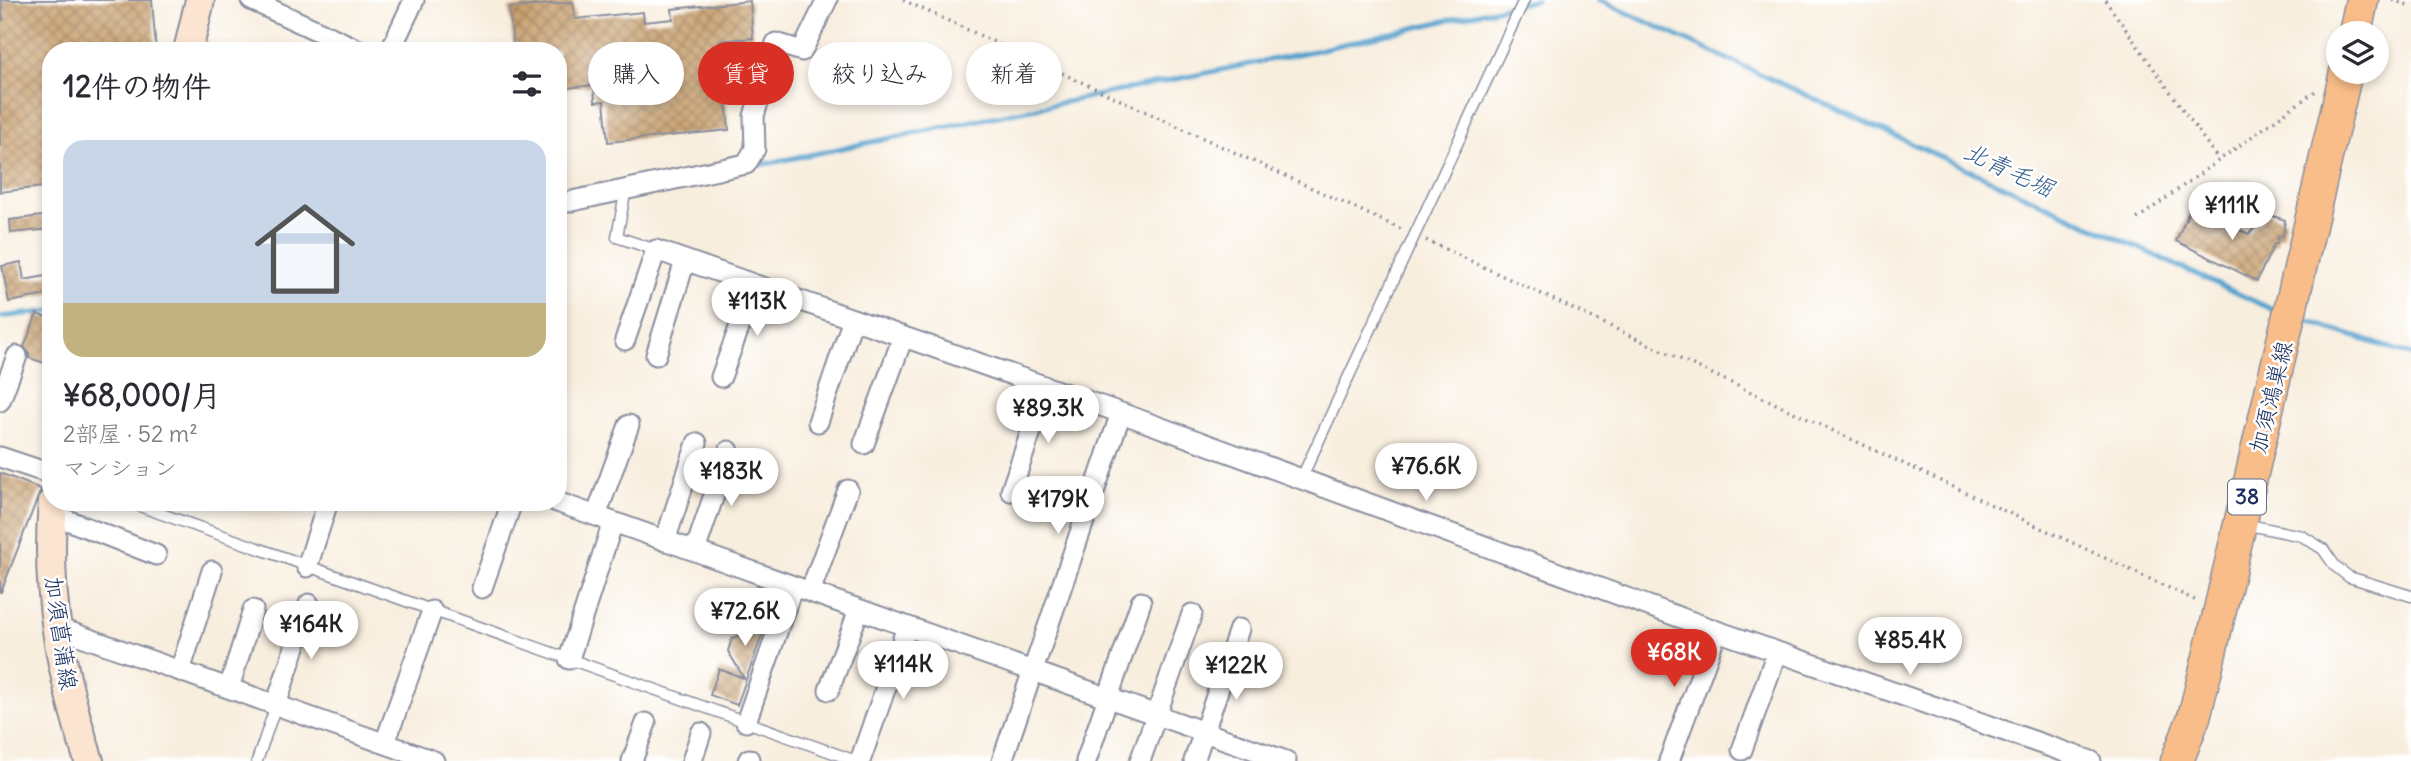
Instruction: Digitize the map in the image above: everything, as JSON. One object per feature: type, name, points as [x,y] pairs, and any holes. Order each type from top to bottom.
[{"type":"main road","points":[[190,42],[200,0]]},
{"type":"main road","points":[[2358,21],[2362,0]]},
{"type":"main road","name":"加須鴻巣線","points":[[2177,761],[2194,716],[2220,612],[2343,84]]},
{"type":"main road","name":"加須菖蒲線","points":[[52,511],[52,583],[56,627],[63,670],[89,761]]},
{"type":"street","points":[[251,0],[329,42]]},
{"type":"street","points":[[394,42],[414,0]]},
{"type":"street","points":[[567,202],[746,164],[755,149],[754,116],[776,43],[802,51],[827,0]]},
{"type":"street","points":[[625,340],[656,250],[1121,413],[1717,631],[2091,761]]},
{"type":"street","points":[[656,355],[685,261]]},
{"type":"street","points":[[721,377],[755,285]]},
{"type":"street","points":[[818,422],[853,319]]},
{"type":"street","points":[[864,443],[903,337]]},
{"type":"street","points":[[0,401],[16,356]]},
{"type":"street","points":[[1011,491],[1046,387]]},
{"type":"street","points":[[1002,761],[1121,413]]},
{"type":"street","points":[[569,659],[629,425]]},
{"type":"street","points":[[664,541],[697,443]]},
{"type":"street","points":[[695,551],[729,451]]},
{"type":"street","points":[[0,457],[42,471]]},
{"type":"street","points":[[746,722],[801,589],[848,490]]},
{"type":"street","points":[[567,506],[1286,761]]},
{"type":"street","points":[[59,511],[156,555]]},
{"type":"street","points":[[307,567],[325,511]]},
{"type":"street","points":[[482,588],[509,511]]},
{"type":"street","points":[[180,671],[212,571]]},
{"type":"street","points":[[1086,761],[1141,602]]},
{"type":"street","points":[[276,705],[309,604]]},
{"type":"street","points":[[229,688],[253,610]]},
{"type":"street","points":[[829,690],[859,610]]},
{"type":"street","points":[[384,743],[432,611]]},
{"type":"street","points":[[1140,761],[1192,614]]},
{"type":"street","points":[[56,627],[434,761]]},
{"type":"street","points":[[858,761],[907,627]]},
{"type":"street","points":[[1194,761],[1239,629]]},
{"type":"street","points":[[1669,761],[1717,631]]},
{"type":"street","points":[[1742,750],[1777,652]]},
{"type":"street","points":[[632,761],[646,723]]},
{"type":"street","points":[[692,761],[701,733]]},
{"type":"lane","points":[[1301,479],[1524,0]]},
{"type":"lane","points":[[626,188],[617,237],[656,250]]},
{"type":"lane","points":[[153,511],[858,761]]},
{"type":"lane","points":[[2240,524],[2302,536],[2323,549],[2335,566],[2349,577],[2411,596]]},
{"type":"lane","points":[[257,761],[276,705]]},
{"type":"path","points":[[902,0],[1415,235],[2220,612]]},
{"type":"path","points":[[2105,0],[2218,159]]},
{"type":"path","points":[[2392,0],[2411,6]]},
{"type":"path","points":[[2137,219],[2326,84]]},
{"type":"building","points":[[1,0],[152,0],[155,42],[42,42],[42,187],[0,192],[0,20],[3,20]]},
{"type":"building","points":[[750,1],[753,38],[698,42],[698,105],[726,105],[729,130],[608,142],[604,105],[684,105],[684,42],[588,42],[588,86],[567,88],[567,42],[513,42],[509,8],[573,2],[575,19],[643,12],[644,22],[673,19],[672,9]]},
{"type":"building","points":[[2190,209],[2249,234],[2267,214],[2285,220],[2283,236],[2278,237],[2277,244],[2274,244],[2257,281],[2176,241]]},
{"type":"building","points":[[42,216],[42,230],[11,233],[10,220]]},
{"type":"building","points":[[21,262],[24,280],[42,277],[42,296],[9,302],[2,266]]},
{"type":"building","points":[[37,314],[42,316],[42,362],[29,358],[24,347]]},
{"type":"building","points":[[0,473],[41,489],[1,592],[0,592]]},
{"type":"building","points":[[758,586],[777,593],[737,705],[710,695],[719,669],[744,678],[728,651],[732,638],[740,636]]},
{"type":"waterway","points":[[760,165],[1313,51],[1536,0]]},
{"type":"waterway","name":"北青毛堀","points":[[1599,0],[2278,312]]},
{"type":"waterway","points":[[0,317],[42,312]]},
{"type":"waterway","name":"北青毛堀","points":[[2298,318],[2411,355]]}]
